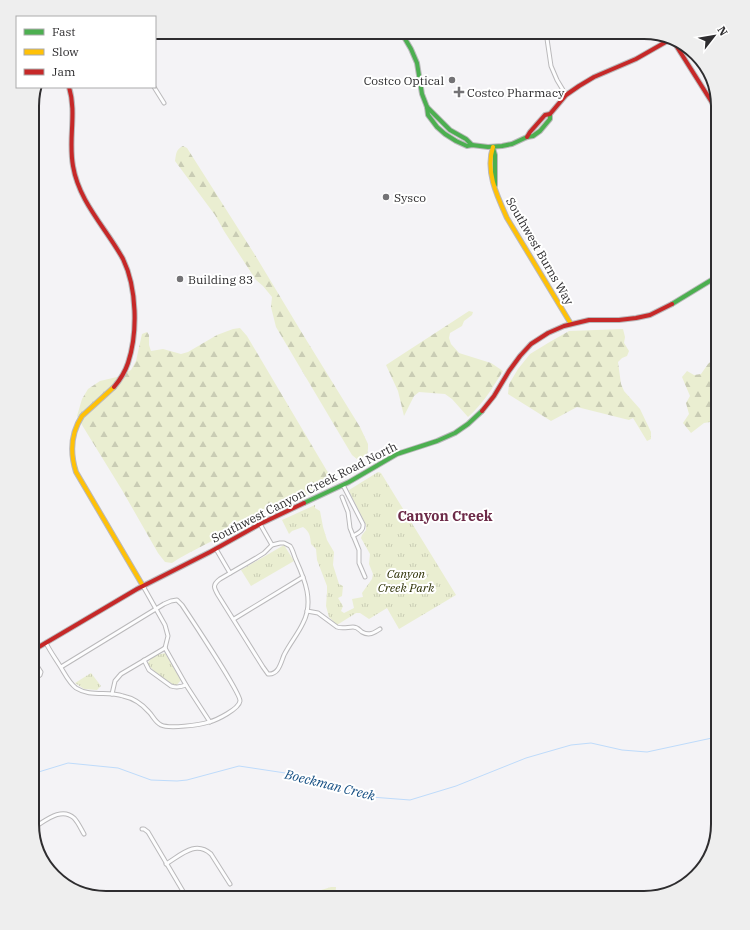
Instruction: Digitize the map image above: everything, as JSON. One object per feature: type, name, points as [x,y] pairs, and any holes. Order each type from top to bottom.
[{"type":"street","points":[[405,39],[417,63],[422,94],[427,107],[428,115],[437,127],[461,144],[483,147],[512,144],[527,137],[533,136],[540,131],[550,119],[550,114],[566,95],[589,80],[640,57],[664,43]]},
{"type":"street","points":[[547,39],[551,66],[566,95]]},
{"type":"street","points":[[677,48],[710,100]]},
{"type":"street","points":[[69,88],[73,100],[70,133],[71,160],[75,176],[84,198],[115,246],[124,263],[130,282],[133,314],[133,335],[128,363],[121,378],[113,388],[80,420],[76,428],[73,442],[74,460],[76,471],[156,609],[166,628],[168,638],[165,648],[121,674],[114,684],[112,694]]},
{"type":"street","points":[[155,88],[164,103]]},
{"type":"street","name":"Southwest Burns Way","points":[[493,147],[490,155],[492,180],[505,214],[571,324]]},
{"type":"street","name":"Southwest Canyon Creek Road North","points":[[39,647],[143,586],[216,549],[260,524],[343,485],[393,456],[442,439],[464,427],[480,414],[489,403],[511,368],[528,347],[548,333],[571,324],[589,320],[628,320],[650,315],[663,309],[711,280]]},
{"type":"street","points":[[343,485],[363,524],[361,530],[353,536]]},
{"type":"street","points":[[342,497],[348,512],[350,528],[359,550],[359,564],[365,577]]},
{"type":"street","points":[[260,524],[272,545]]},
{"type":"street","points":[[284,543],[290,546],[307,589],[307,611],[304,622],[287,650],[279,668],[273,674],[268,674],[266,672],[215,589],[214,585],[216,582],[230,573],[264,553],[272,545],[284,543]]},
{"type":"street","points":[[216,549],[230,573]]},
{"type":"street","points":[[234,619],[303,577]]},
{"type":"street","points":[[46,643],[61,667],[71,683],[79,690],[85,692],[123,695],[136,701],[144,707],[157,722],[164,726],[202,724],[210,722],[227,714],[238,705],[240,701],[239,694],[180,602],[177,600],[169,601],[61,667]]},
{"type":"street","points":[[307,611],[318,613],[340,628],[353,627],[368,634],[380,629]]},
{"type":"street","points":[[165,648],[186,685],[210,722]]},
{"type":"street","points":[[144,660],[149,670],[167,684],[175,687],[186,685]]},
{"type":"street","points":[[39,824],[57,814],[68,814],[74,818],[84,834]]},
{"type":"street","points":[[142,829],[147,831],[183,891]]},
{"type":"street","points":[[166,864],[189,850],[200,848],[207,851],[213,857],[230,884]]},
{"type":"green space","points":[[183,146],[187,148],[255,255],[360,427],[368,444],[367,455],[358,460],[352,455],[276,327],[271,307],[272,297],[256,280],[215,215],[175,161],[178,150]]},
{"type":"green space","points":[[469,311],[473,312],[472,315],[464,321],[462,326],[450,333],[449,338],[451,344],[459,353],[491,363],[503,371],[483,401],[468,417],[452,399],[445,394],[419,392],[414,396],[404,416],[398,391],[386,365]]},
{"type":"green space","points":[[240,328],[247,336],[331,476],[332,481],[328,485],[312,493],[262,512],[217,539],[184,555],[172,563],[165,562],[158,553],[77,416],[82,399],[88,389],[100,381],[117,377],[131,370],[136,361],[142,334],[147,332],[149,335],[149,345],[151,351],[163,349],[181,354],[188,352],[217,335]]},
{"type":"green space","points":[[623,329],[625,337],[624,343],[629,351],[627,356],[618,362],[621,384],[624,391],[640,409],[651,432],[651,439],[647,441],[633,418],[629,420],[577,407],[551,421],[508,394],[509,384],[518,369],[530,354],[569,331]]},
{"type":"green space","points":[[711,361],[711,423],[704,423],[691,433],[683,423],[689,414],[686,403],[690,396],[682,377],[687,371],[694,375],[701,374]]},
{"type":"green space","name":"Canyon Creek Park","points":[[378,472],[381,473],[456,595],[399,629],[387,608],[369,619],[360,613],[356,613],[337,625],[329,617],[326,606],[327,586],[317,560],[316,549],[311,544],[308,532],[303,527],[292,531],[289,534],[282,520],[315,505],[315,508],[320,511],[327,540],[334,552],[333,565],[339,584],[343,586],[342,596],[338,598],[343,606],[341,611],[344,613],[354,608],[352,599],[363,597],[362,593],[372,579],[373,574],[369,564],[370,554],[361,538],[366,530],[366,525],[349,490]]},
{"type":"green space","points":[[284,545],[294,561],[251,586],[241,570]]},
{"type":"green space","points":[[165,653],[181,680],[176,686],[159,676],[147,664],[153,656]]},
{"type":"green space","points":[[91,673],[101,686],[97,690],[84,689],[75,683]]},
{"type":"green space","points":[[331,887],[336,887],[336,891],[318,891]]},
{"type":"waterway","name":"Boeckman Creek","points":[[39,772],[68,763],[118,768],[151,780],[177,781],[187,780],[239,766],[305,776],[371,797],[410,800],[456,786],[526,758],[571,745],[591,743],[622,750],[647,752],[711,738]]},
{"type":"traffic: fast","points":[[405,39],[417,63],[422,94],[427,107],[428,115],[437,127],[456,141],[467,146],[472,145],[488,147],[512,144],[527,137],[533,136],[540,131],[550,119],[550,114]]},
{"type":"traffic: fast","points":[[427,107],[450,130],[466,139],[472,145]]},
{"type":"traffic: fast","points":[[493,148],[495,155],[495,185]]},
{"type":"traffic: fast","points":[[672,304],[711,280]]},
{"type":"traffic: fast","points":[[304,503],[349,482],[397,454],[437,441],[455,433],[468,424],[482,411]]},
{"type":"traffic: slow","points":[[493,147],[490,165],[491,174],[503,210],[571,324]]},
{"type":"traffic: slow","points":[[114,387],[82,416],[78,423],[72,450],[74,465],[76,472],[143,586]]},
{"type":"traffic: jam","points":[[527,137],[545,115],[550,114],[566,95],[579,86],[594,77],[636,59],[664,43]]},
{"type":"traffic: jam","points":[[678,49],[710,100]]},
{"type":"traffic: jam","points":[[69,88],[72,107],[71,146],[76,179],[87,203],[123,259],[131,283],[135,325],[131,351],[125,370],[114,387]]},
{"type":"traffic: jam","points":[[482,411],[494,396],[520,356],[531,344],[548,333],[564,326],[589,320],[619,320],[650,315],[672,304]]},
{"type":"traffic: jam","points":[[39,647],[137,589],[210,552],[260,524],[304,503]]},
{"type":"place","name":"Costco Optical","points":[[452,80]]},
{"type":"place","name":"Costco Pharmacy","points":[[459,92]]},
{"type":"place","name":"Sysco","points":[[386,197]]},
{"type":"place","name":"Building 83","points":[[180,279]]},
{"type":"district","name":"Canyon Creek","points":[[445,516]]}]
